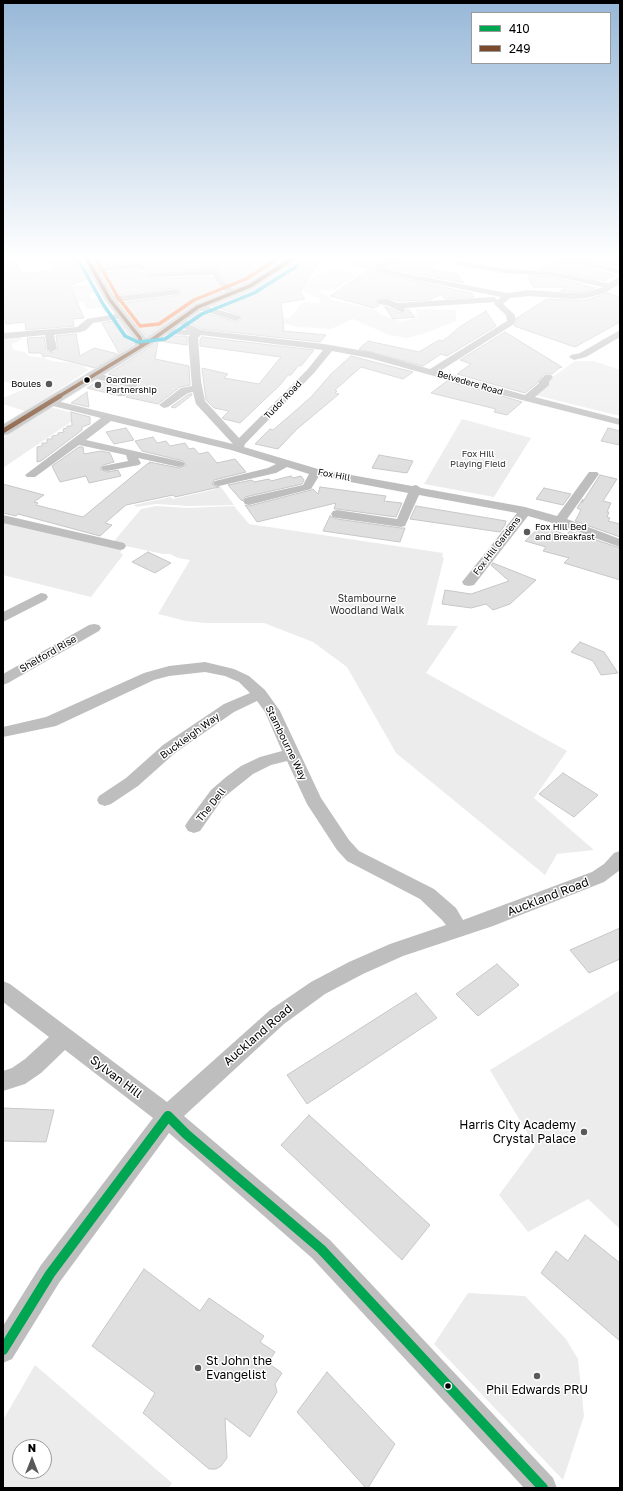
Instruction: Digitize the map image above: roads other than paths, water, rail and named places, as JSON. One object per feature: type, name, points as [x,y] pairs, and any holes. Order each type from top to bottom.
[{"type":"main road","points":[[130,329],[139,340]]},
{"type":"main road","points":[[3,431],[91,376],[139,340],[163,332],[168,329]]},
{"type":"street","points":[[3,336],[49,333],[82,329]]},
{"type":"street","points":[[191,329],[198,332],[193,337],[197,389],[200,402],[238,446]]},
{"type":"street","points":[[432,372],[501,329]]},
{"type":"street","name":"Belvedere Road","points":[[163,332],[198,332],[324,347],[370,355],[620,422]]},
{"type":"street","points":[[49,333],[52,349]]},
{"type":"street","points":[[574,357],[582,355],[620,333]]},
{"type":"street","name":"Tudor Road","points":[[238,446],[311,371],[329,349]]},
{"type":"street","points":[[91,376],[133,385],[121,394]]},
{"type":"street","points":[[528,398],[545,383],[543,382],[548,377]]},
{"type":"street","points":[[164,404],[185,390],[197,389]]},
{"type":"street","name":"Fox Hill","points":[[49,402],[108,418],[238,446],[284,463],[316,472],[416,489],[525,511],[560,521],[620,543]]},
{"type":"street","points":[[50,473],[34,472],[108,418]]},
{"type":"street","points":[[76,441],[179,464]]},
{"type":"street","points":[[107,468],[135,463],[130,453]]},
{"type":"street","points":[[219,483],[272,471],[284,463]]},
{"type":"street","points":[[248,500],[307,487],[316,472]]},
{"type":"street","points":[[560,521],[593,474]]},
{"type":"street","points":[[337,514],[401,523],[416,489]]},
{"type":"street","name":"Fox Hill Gardens","points":[[469,582],[525,511]]},
{"type":"street","points":[[7,520],[120,546]]},
{"type":"street","points":[[3,618],[41,597]]},
{"type":"street","name":"Shelford Rise","points":[[3,680],[94,628]]},
{"type":"street","name":"Stambourne Way","points":[[3,732],[50,722],[93,700],[149,676],[169,671],[205,668],[229,672],[244,679],[260,694],[272,712],[313,800],[343,845],[353,856],[427,894],[449,914],[458,928]]},
{"type":"street","name":"Buckleigh Way","points":[[105,800],[132,782],[169,749],[228,708],[260,694]]},
{"type":"street","name":"The Dell","points":[[194,826],[217,794],[232,781],[247,770],[266,761],[292,754]]},
{"type":"street","name":"Auckland Road","points":[[4,1348],[50,1274],[168,1116],[277,1016],[318,988],[356,968],[397,950],[458,928],[486,920],[586,882],[604,873],[620,858]]},
{"type":"street","name":"Sylvan Hill","points":[[3,990],[63,1038],[168,1116],[186,1134],[321,1249],[543,1488]]},
{"type":"street","points":[[3,1081],[17,1077],[33,1066],[63,1038]]},
{"type":"place","name":"Boules","points":[[49,384]]},
{"type":"place","name":"Gardner Partnership","points":[[98,385]]},
{"type":"place","name":"Fox Hill Bed and Breakfast","points":[[527,532]]},
{"type":"place","name":"Harris City Academy Crystal Palace","points":[[584,1132]]},
{"type":"place","name":"St John the Evangelist","points":[[198,1368]]},
{"type":"place","name":"Phil Edwards PRU","points":[[537,1376]]},
{"type":"park label","name":"Fox Hill Playing Field","points":[[478,460]]},
{"type":"park label","name":"Stambourne Woodland Walk","points":[[367,604]]}]
